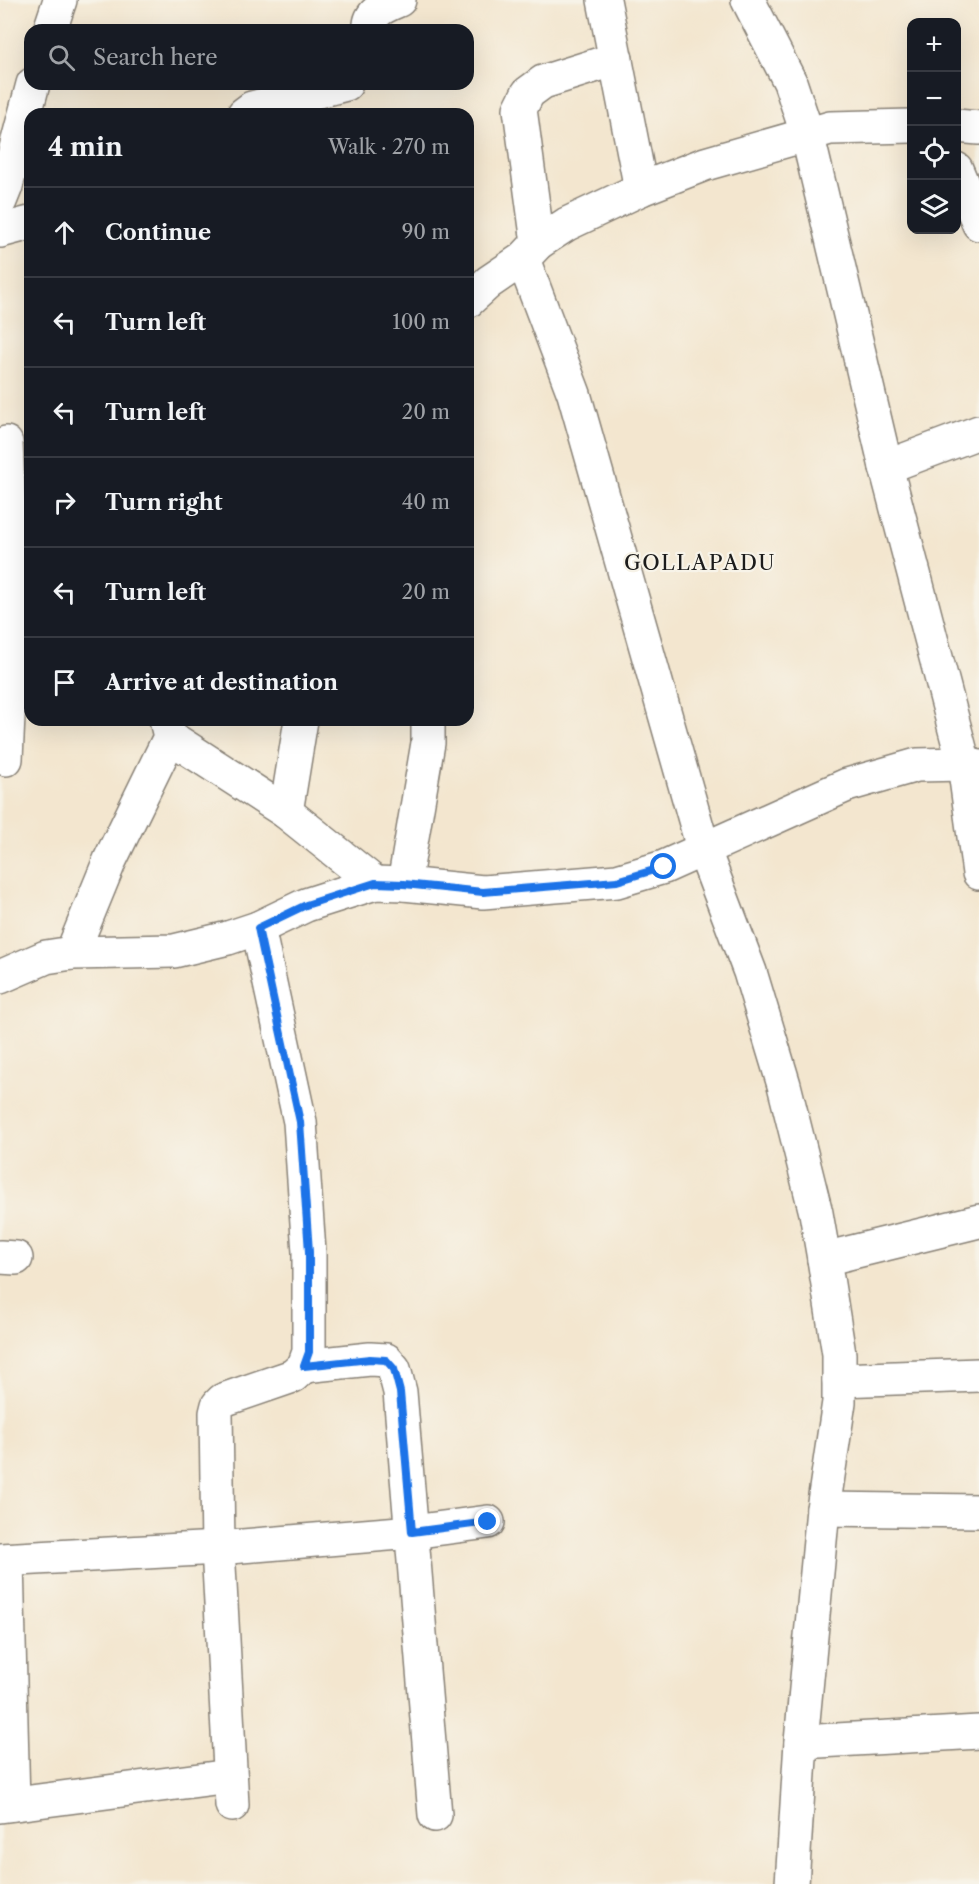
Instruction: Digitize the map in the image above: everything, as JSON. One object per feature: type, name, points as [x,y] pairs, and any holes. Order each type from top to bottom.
[{"type":"street","points":[[52,24],[60,0]]},
{"type":"street","points":[[369,24],[375,13],[399,0]]},
{"type":"street","points":[[604,0],[641,189]]},
{"type":"street","points":[[748,0],[790,82],[807,133],[886,467],[971,765],[979,873]]},
{"type":"street","points":[[616,59],[543,82],[528,93],[520,109],[531,251],[703,848],[750,972],[781,1073],[816,1213],[824,1259],[839,1354],[839,1402],[823,1509],[801,1742],[792,1884]]},
{"type":"street","points":[[27,108],[31,90]]},
{"type":"street","points":[[252,108],[322,90]]},
{"type":"street","points":[[0,201],[24,118]]},
{"type":"street","points":[[474,296],[567,224],[641,189],[705,164],[807,133],[830,128],[907,126]]},
{"type":"street","points":[[961,126],[979,128]]},
{"type":"street","points":[[961,180],[979,224]]},
{"type":"street","points":[[0,231],[24,225]]},
{"type":"street","points":[[886,467],[979,432]]},
{"type":"street","points":[[6,443],[14,610],[6,759]]},
{"type":"street","points":[[286,812],[300,726]]},
{"type":"street","points":[[390,884],[428,743],[428,726]]},
{"type":"street","points":[[72,953],[168,729],[390,884]]},
{"type":"street","points":[[0,977],[46,957],[72,953],[174,951],[258,928],[306,905],[390,884],[483,892],[617,881],[664,867],[847,785],[917,765],[971,765]]},
{"type":"street","points":[[258,928],[300,1122],[309,1252],[309,1352],[304,1366],[293,1376],[223,1400],[218,1405],[216,1413],[218,1548],[231,1790],[6,1805],[4,1560],[218,1548],[412,1532],[488,1522]]},
{"type":"street","points":[[824,1259],[979,1221]]},
{"type":"street","points":[[304,1366],[370,1359],[386,1360],[394,1369],[400,1392],[435,1815]]},
{"type":"street","points":[[839,1380],[979,1375]]},
{"type":"street","points":[[823,1509],[979,1511]]},
{"type":"street","points":[[801,1742],[979,1732]]},
{"type":"district","name":"GOLLAPADU","points":[[700,562]]},
{"type":"route","points":[[488,1522],[412,1532],[400,1392],[394,1369],[386,1360],[370,1359],[304,1366],[309,1352],[309,1252],[300,1122],[258,928],[306,905],[375,883],[483,892],[617,881],[664,867]]}]
